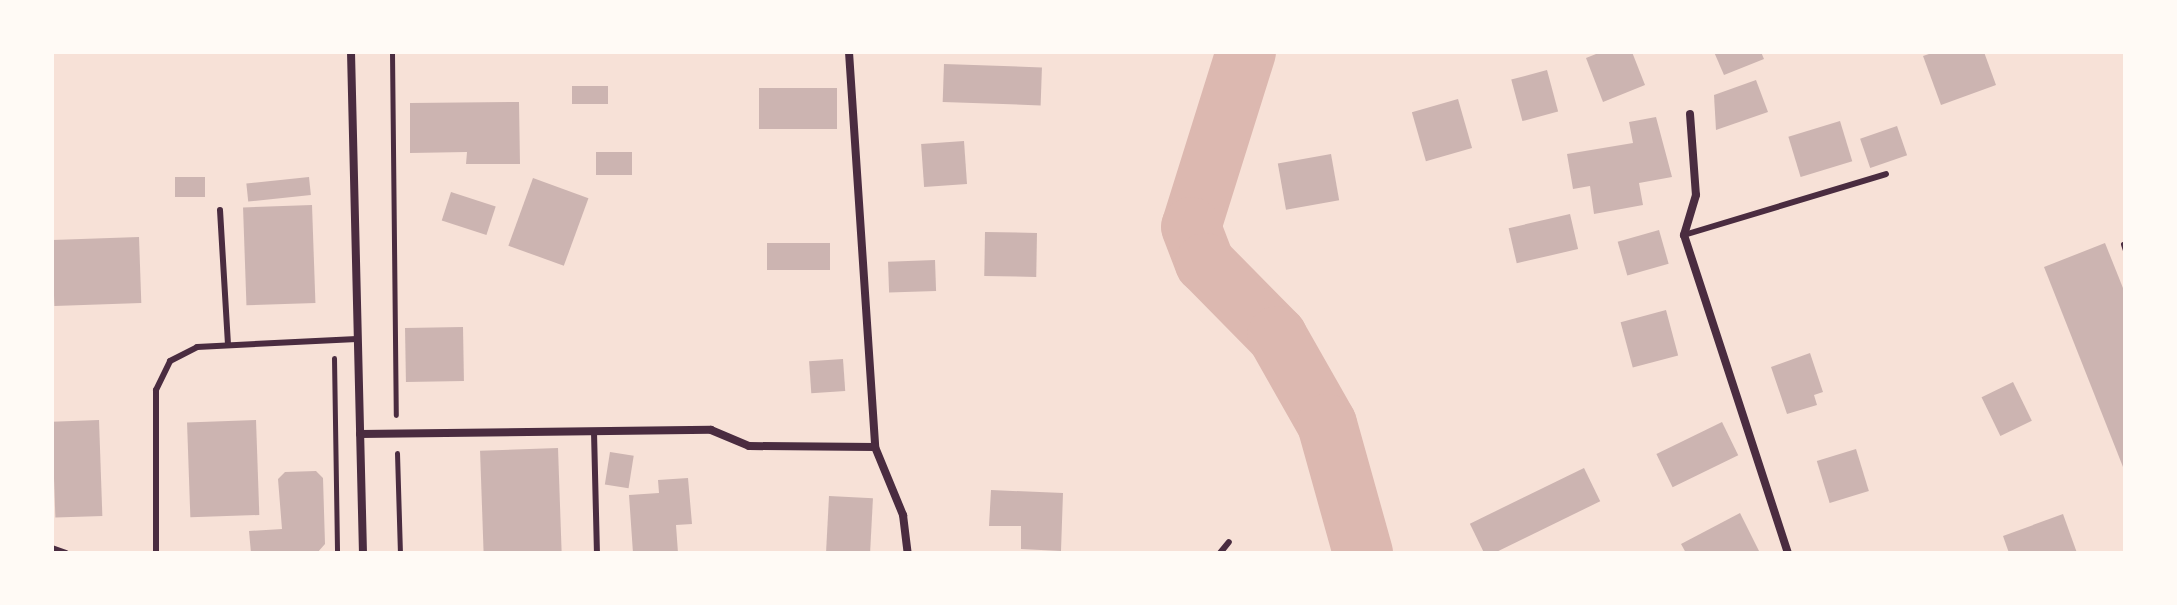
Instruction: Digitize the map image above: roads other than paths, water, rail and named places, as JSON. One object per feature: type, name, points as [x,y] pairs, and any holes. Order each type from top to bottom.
[{"type":"street","points":[[351,52],[363,553]]},
{"type":"street","points":[[849,52],[875,447],[903,515],[908,553]]},
{"type":"street","points":[[1690,114],[1696,195],[1684,235],[1788,553]]},
{"type":"street","points":[[360,434],[711,430],[749,446],[875,447]]},
{"type":"lane","points":[[1684,235],[1886,174]]},
{"type":"lane","points":[[220,210],[228,344]]},
{"type":"lane","points":[[156,553],[156,390],[161,373],[182,353],[228,344],[357,339]]},
{"type":"lane","points":[[594,432],[597,553]]},
{"type":"lane","points":[[1220,553],[1229,542]]},
{"type":"lane","points":[[52,548],[66,553]]},
{"type":"waterway","points":[[1246,52],[1191,227],[1205,263],[1277,336],[1327,424],[1363,553]]}]
